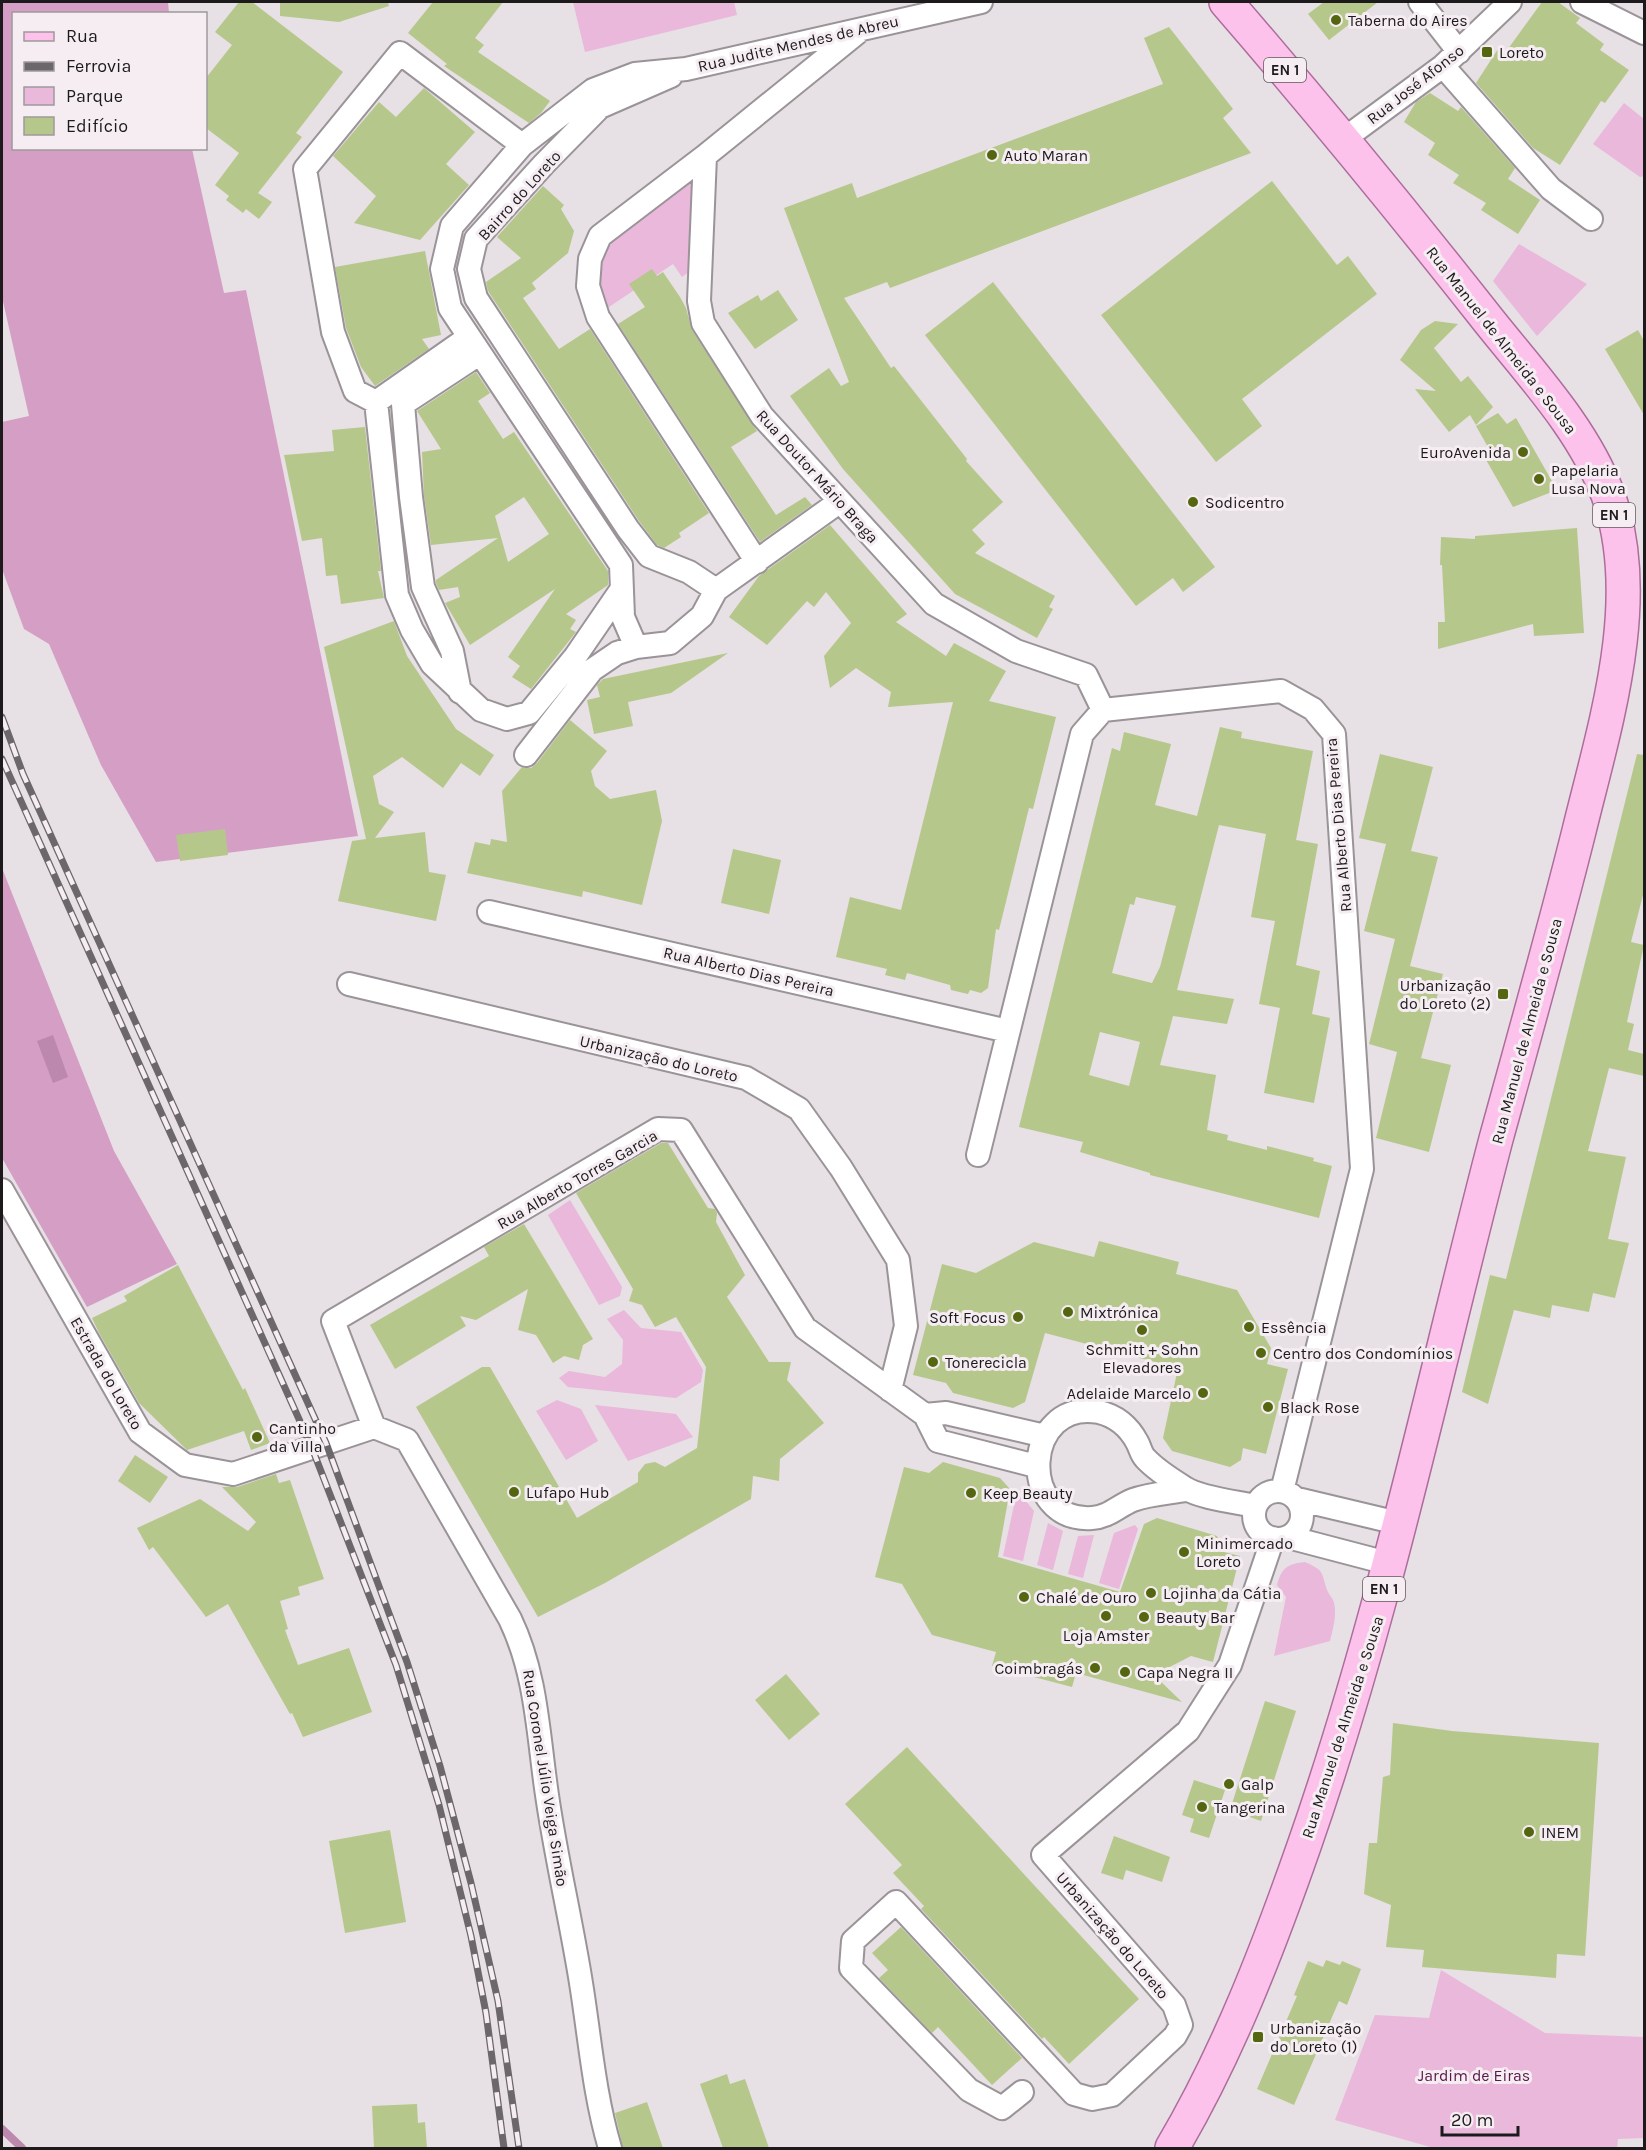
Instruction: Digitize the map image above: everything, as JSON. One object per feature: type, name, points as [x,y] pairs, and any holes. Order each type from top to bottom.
[{"type":"main road","name":"Rua Manuel de Almeida e Sousa","points":[[1172,2148],[1198,2103],[1275,1929],[1356,1689],[1402,1524],[1496,1140],[1544,969],[1617,678],[1623,606],[1621,541],[1609,496],[1594,465],[1561,411],[1344,139],[1226,2]]},
{"type":"street","name":"Rua Judite Mendes de Abreu","points":[[686,69],[981,2]]},
{"type":"street","points":[[1420,2],[1451,59],[1551,189],[1591,219]]},
{"type":"street","name":"Rua José Afonso","points":[[1344,139],[1451,59],[1510,2]]},
{"type":"street","points":[[1582,2],[1644,33]]},
{"type":"street","points":[[757,562],[598,317],[588,286],[590,259],[600,236],[705,156],[861,30]]},
{"type":"street","name":"Bairro do Loreto","points":[[376,402],[356,391],[333,332],[305,169],[400,53],[522,145]]},
{"type":"street","name":"Bairro do Loreto","points":[[636,647],[623,617],[621,565],[450,308],[442,269],[452,226],[522,145],[593,90],[635,74],[686,69]]},
{"type":"street","name":"Bairro do Loreto","points":[[686,69],[600,107],[476,239],[469,269],[476,298],[628,529],[649,556],[689,572],[716,590]]},
{"type":"street","name":"Rua Doutor Mário Braga","points":[[705,156],[699,301],[704,323],[762,416],[934,604],[1016,651],[1086,675],[1103,710]]},
{"type":"street","points":[[474,345],[376,402],[397,595],[412,630],[432,664],[481,710],[507,719],[528,713],[575,657],[621,590]]},
{"type":"street","points":[[460,692],[452,651],[423,587],[411,496],[403,404],[474,345]]},
{"type":"street","points":[[526,755],[592,670],[617,653],[636,647],[670,643],[702,616],[716,590],[839,502]]},
{"type":"street","name":"Rua Alberto Dias Pereira","points":[[1103,710],[1281,691],[1313,709],[1334,734],[1362,1169],[1289,1495]]},
{"type":"street","points":[[978,1155],[1082,734],[1103,710]]},
{"type":"street","name":"Rua Alberto Dias Pereira","points":[[489,912],[1008,1031]]},
{"type":"street","name":"Urbanização do Loreto","points":[[349,984],[746,1078],[799,1109],[841,1168],[898,1260],[906,1326],[890,1390]]},
{"type":"street","name":"Rua Alberto Torres Garcia","points":[[374,1427],[333,1321],[658,1129],[681,1130],[805,1328],[925,1415]]},
{"type":"street","name":"Estrada do Loreto","points":[[2,1190],[140,1432],[185,1465],[233,1474],[374,1427]]},
{"type":"street","points":[[1186,1490],[1143,1457],[1129,1429],[1115,1418],[1098,1412],[1083,1412],[1056,1423],[1039,1448],[1036,1466],[1039,1481],[1047,1497],[1059,1509],[1075,1516],[1090,1518],[1105,1516],[1132,1500],[1186,1490],[1255,1506]]},
{"type":"street","points":[[1036,1466],[938,1441],[925,1415],[946,1413],[1045,1436]]},
{"type":"street","name":"Rua Coronel Júlio Veiga Simão","points":[[374,1427],[407,1440],[510,1619],[529,1666],[536,1698],[551,1819],[581,1986],[595,2090],[610,2148]]},
{"type":"street","points":[[1391,1564],[1280,1538],[1259,1530],[1253,1515],[1255,1506],[1265,1494],[1289,1495],[1402,1524]]},
{"type":"street","points":[[1280,1538],[1299,1527],[1302,1520],[1302,1512],[1289,1495]]},
{"type":"street","name":"Urbanização do Loreto","points":[[1022,2092],[1002,2108],[969,2090],[851,1968],[853,1941],[896,1902],[1074,2094],[1092,2099],[1112,2095],[1175,2036],[1181,2025],[1174,2006],[1043,1855],[1188,1731],[1230,1665],[1280,1538]]},
{"type":"green space","points":[[573,2],[734,2],[737,15],[585,52]]},
{"type":"green space","points":[[1624,103],[1644,119],[1644,176],[1640,177],[1593,144]]},
{"type":"green space","points":[[694,175],[693,269],[682,277],[673,264],[606,309],[596,285],[605,241]]},
{"type":"green space","points":[[1519,244],[1587,284],[1537,336],[1493,281]]},
{"type":"green space","points":[[570,1200],[622,1287],[620,1296],[599,1305],[548,1215]]},
{"type":"green space","points":[[624,1310],[641,1328],[681,1332],[703,1370],[701,1382],[676,1398],[568,1387],[559,1378],[569,1371],[605,1377],[622,1364],[623,1340],[607,1319]]},
{"type":"green space","points":[[557,1400],[581,1409],[598,1441],[566,1460],[536,1411]]},
{"type":"green space","points":[[595,1405],[676,1414],[693,1437],[628,1461]]},
{"type":"green space","points":[[1020,1494],[1034,1511],[1023,1561],[1003,1556],[1016,1496]]},
{"type":"green space","points":[[1048,1523],[1063,1531],[1053,1570],[1037,1565]]},
{"type":"green space","points":[[1135,1525],[1138,1529],[1119,1589],[1099,1583],[1114,1533]]},
{"type":"green space","points":[[1094,1535],[1083,1578],[1068,1574],[1078,1536]]},
{"type":"green space","points":[[1305,1562],[1321,1573],[1333,1601],[1335,1617],[1330,1641],[1274,1656],[1286,1597],[1277,1585],[1286,1568]]},
{"type":"green space","name":"Jardim de Eiras","points":[[1441,1970],[1545,2033],[1644,2037],[1644,2138],[1618,2139],[1617,2148],[1434,2148],[1335,2120],[1375,2015],[1429,2018]]},
{"type":"shaded area","points":[[168,2],[169,12],[12,12],[12,150],[192,150],[224,293],[246,290],[358,836],[156,862],[101,765],[49,644],[24,629],[2,569],[2,422],[29,416],[2,297],[2,3]]},
{"type":"shaded area","points":[[2,868],[114,1151],[177,1264],[87,1307],[2,1158]]},
{"type":"shaded area","points":[[53,1035],[68,1077],[53,1083],[37,1041]]},
{"type":"building","points":[[239,2],[252,2],[343,72],[296,133],[302,137],[258,193],[272,202],[259,219],[246,209],[243,213],[226,200],[229,196],[215,185],[239,153],[207,129],[207,77],[232,45],[215,32]]},
{"type":"building","points":[[280,2],[388,2],[389,6],[339,22],[280,16]]},
{"type":"building","points":[[433,2],[503,2],[475,38],[484,45],[478,52],[550,101],[541,113],[529,123],[444,66],[447,64],[408,33]]},
{"type":"building","points":[[1324,2],[1378,2],[1329,40],[1308,14]]},
{"type":"building","points":[[1542,2],[1558,2],[1580,18],[1576,23],[1604,44],[1600,50],[1629,70],[1605,103],[1601,101],[1560,165],[1533,148],[1476,83],[1498,49],[1505,53]]},
{"type":"building","points":[[1169,27],[1233,109],[1223,118],[1251,153],[890,288],[887,282],[844,298],[891,368],[894,366],[967,459],[966,461],[1003,502],[972,530],[985,544],[975,553],[1055,596],[1049,607],[1053,609],[1037,638],[955,594],[843,469],[790,396],[829,368],[841,386],[849,382],[784,208],[852,183],[857,198],[1163,84],[1144,38]]},
{"type":"building","points":[[424,88],[475,132],[446,164],[469,185],[420,240],[354,223],[376,196],[333,156],[379,102],[396,117]]},
{"type":"building","points":[[1430,93],[1458,111],[1461,107],[1515,168],[1508,179],[1540,200],[1518,234],[1481,210],[1486,203],[1453,183],[1459,175],[1428,155],[1435,143],[1404,122],[1416,102]]},
{"type":"building","points":[[1272,181],[1337,265],[1348,256],[1377,294],[1242,399],[1262,426],[1216,462],[1101,315]]},
{"type":"building","points":[[543,186],[564,205],[561,209],[574,231],[568,253],[532,283],[536,289],[523,298],[559,349],[590,329],[709,513],[679,533],[681,537],[664,548],[657,545],[639,521],[488,291],[486,282],[521,258],[497,237]]},
{"type":"building","points":[[425,251],[441,335],[422,339],[429,349],[375,386],[361,367],[346,328],[335,267]]},
{"type":"building","points":[[652,269],[657,276],[663,272],[680,297],[686,308],[692,330],[757,431],[731,447],[776,515],[805,497],[812,505],[760,542],[618,324],[645,307],[629,284]]},
{"type":"building","points":[[993,282],[1215,567],[1183,592],[1173,578],[1136,606],[925,335]]},
{"type":"building","points":[[778,290],[798,320],[755,349],[728,313],[758,295],[761,301]]},
{"type":"building","points":[[1435,321],[1458,324],[1434,348],[1461,382],[1468,376],[1493,407],[1476,425],[1470,415],[1449,432],[1415,389],[1436,391],[1400,360],[1421,330]]},
{"type":"building","points":[[1638,330],[1644,341],[1644,415],[1605,349]]},
{"type":"building","points":[[476,372],[490,393],[478,401],[503,439],[514,432],[608,571],[608,585],[566,614],[576,620],[570,629],[576,632],[531,689],[512,677],[520,666],[508,657],[555,589],[470,645],[445,603],[460,597],[458,587],[439,590],[436,580],[498,538],[431,545],[424,496],[422,452],[441,449],[417,411]],"holes":[[[524,497],[549,534],[508,562],[495,516]]]},
{"type":"building","points":[[1498,413],[1507,424],[1516,418],[1557,490],[1513,507],[1485,458],[1492,454],[1476,426]]},
{"type":"building","points":[[365,427],[381,571],[378,571],[384,598],[341,604],[337,575],[326,576],[322,538],[302,541],[284,455],[334,451],[332,430]]},
{"type":"building","points":[[830,525],[907,614],[896,622],[946,656],[954,643],[1006,671],[989,701],[1056,717],[1033,809],[1029,808],[999,930],[996,929],[988,988],[981,993],[970,990],[968,994],[951,990],[950,985],[907,973],[905,980],[885,975],[887,969],[836,957],[850,897],[901,910],[953,702],[888,707],[891,692],[856,668],[830,688],[824,656],[851,623],[826,592],[814,607],[807,601],[767,645],[729,617],[759,576]]},
{"type":"building","points":[[1577,528],[1584,633],[1534,636],[1533,624],[1438,649],[1438,622],[1445,622],[1442,565],[1440,565],[1441,537],[1475,539],[1475,536]]},
{"type":"building","points":[[394,621],[407,656],[456,729],[494,755],[480,776],[461,763],[443,788],[402,757],[373,776],[379,804],[394,812],[375,838],[425,832],[429,872],[446,875],[436,921],[338,901],[352,841],[366,839],[324,647]]},
{"type":"building","points":[[728,653],[671,693],[628,702],[633,726],[594,734],[587,700],[600,697],[597,685],[603,679]]},
{"type":"building","points":[[570,720],[607,751],[591,771],[595,786],[610,799],[656,790],[662,821],[642,905],[583,891],[582,897],[467,873],[475,842],[490,845],[491,839],[507,842],[502,791],[522,767],[531,768],[537,763]]},
{"type":"building","points":[[1220,727],[1242,732],[1241,738],[1313,751],[1296,840],[1318,844],[1296,965],[1320,971],[1312,1014],[1330,1018],[1314,1103],[1264,1093],[1280,1008],[1259,1004],[1275,921],[1251,917],[1266,834],[1219,825],[1177,990],[1234,999],[1227,1024],[1173,1016],[1160,1065],[1216,1075],[1207,1130],[1228,1135],[1227,1140],[1267,1150],[1267,1146],[1314,1158],[1313,1161],[1332,1166],[1319,1218],[1150,1175],[1150,1173],[1080,1152],[1083,1142],[1019,1127],[1112,748],[1120,751],[1124,732],[1171,744],[1155,805],[1197,816]],"holes":[[[1136,897],[1176,906],[1160,967],[1152,983],[1112,973],[1130,904],[1134,905]],[[1100,1032],[1140,1042],[1129,1086],[1089,1075]]]},
{"type":"building","points":[[1380,754],[1433,767],[1411,851],[1438,857],[1410,966],[1443,974],[1421,1058],[1451,1065],[1429,1152],[1376,1138],[1397,1052],[1369,1044],[1395,939],[1364,931],[1386,844],[1359,838]]},
{"type":"building","points":[[1637,754],[1644,755],[1644,891],[1631,942],[1644,945],[1627,1022],[1634,1024],[1628,1050],[1644,1054],[1644,1076],[1609,1068],[1588,1151],[1626,1157],[1608,1239],[1629,1243],[1615,1298],[1593,1293],[1589,1312],[1552,1305],[1550,1318],[1514,1310],[1488,1404],[1462,1392],[1490,1275],[1506,1279]]},
{"type":"building","points":[[225,829],[228,855],[180,861],[176,835]]},
{"type":"building","points":[[733,849],[781,860],[769,914],[721,903]]},
{"type":"building","points":[[661,1143],[668,1143],[708,1208],[715,1209],[716,1222],[745,1275],[727,1297],[769,1362],[791,1362],[787,1380],[824,1423],[780,1459],[779,1481],[753,1476],[751,1499],[605,1583],[538,1617],[416,1407],[482,1367],[490,1367],[577,1518],[638,1482],[638,1473],[645,1464],[655,1462],[665,1467],[697,1448],[706,1367],[676,1317],[655,1327],[642,1305],[629,1301],[633,1289],[576,1193]]},
{"type":"building","points":[[524,1224],[593,1339],[583,1345],[579,1360],[564,1356],[553,1363],[536,1335],[518,1330],[528,1289],[476,1320],[460,1316],[466,1326],[395,1369],[370,1325],[489,1256],[484,1247]]},
{"type":"building","points":[[1099,1241],[1179,1262],[1176,1274],[1237,1290],[1271,1348],[1267,1364],[1288,1369],[1266,1454],[1243,1448],[1241,1460],[1230,1467],[1172,1451],[1163,1438],[1178,1368],[1045,1333],[1025,1402],[1013,1408],[953,1393],[946,1383],[913,1375],[942,1264],[976,1273],[1034,1242],[1094,1257]]},
{"type":"building","points":[[178,1265],[243,1390],[245,1388],[270,1443],[251,1450],[244,1431],[187,1450],[139,1403],[99,1333],[92,1318],[127,1301],[124,1296]]},
{"type":"building","points":[[135,1455],[168,1477],[150,1503],[118,1481]]},
{"type":"building","points":[[943,1462],[1000,1478],[1010,1489],[998,1557],[1120,1592],[1144,1524],[1157,1518],[1217,1536],[1224,1552],[1240,1556],[1213,1662],[1191,1656],[1154,1675],[1182,1702],[1076,1673],[1072,1687],[992,1666],[996,1652],[932,1635],[902,1584],[875,1577],[904,1467],[929,1473]]},
{"type":"building","points":[[276,1474],[279,1483],[290,1480],[324,1579],[298,1587],[300,1595],[280,1601],[288,1629],[285,1630],[298,1665],[349,1648],[372,1712],[303,1737],[292,1713],[290,1714],[228,1604],[206,1617],[153,1547],[149,1550],[137,1528],[200,1499],[248,1531],[256,1522],[222,1487],[237,1487]]},
{"type":"building","points":[[786,1674],[820,1714],[789,1740],[755,1700]]},
{"type":"building","points":[[1265,1701],[1296,1711],[1261,1821],[1230,1810]]},
{"type":"building","name":"INEM","points":[[1393,1723],[1452,1731],[1599,1743],[1585,1956],[1557,1954],[1556,1978],[1422,1967],[1424,1950],[1386,1947],[1391,1905],[1364,1894],[1369,1843],[1377,1843],[1383,1777],[1390,1775]]},
{"type":"building","points":[[907,1747],[1139,1999],[1069,2064],[1044,2037],[1042,2039],[921,1909],[924,1906],[893,1873],[902,1865],[845,1804]]},
{"type":"building","name":"Tangerina","points":[[1194,1780],[1225,1790],[1209,1838],[1190,1832],[1194,1819],[1182,1815]]},
{"type":"building","points":[[390,1830],[406,1922],[345,1933],[329,1841]]},
{"type":"building","points":[[1114,1836],[1170,1857],[1162,1882],[1126,1870],[1123,1880],[1101,1873]]},
{"type":"building","points":[[901,1927],[1022,2058],[992,2085],[938,2027],[932,2033],[879,1978],[888,1970],[872,1953]]},
{"type":"building","points":[[1326,1960],[1340,1965],[1342,1961],[1361,1969],[1347,2005],[1339,2001],[1294,2105],[1257,2089],[1297,1996],[1294,1995],[1308,1961],[1323,1967]]},
{"type":"building","points":[[727,2074],[730,2084],[745,2079],[769,2148],[723,2148],[700,2084]]},
{"type":"building","points":[[647,2102],[663,2148],[623,2148],[615,2113]]},
{"type":"building","points":[[417,2104],[418,2123],[425,2122],[427,2148],[374,2148],[372,2106]]},
{"type":"waterway","points":[[2,2129],[22,2148]]},
{"type":"railway","points":[[2,717],[23,774],[326,1443],[407,1662],[440,1766],[471,1883],[498,2001],[519,2148]]},
{"type":"railway","points":[[2,759],[312,1448],[396,1665],[439,1805],[471,1936],[486,2013],[504,2148]]},
{"type":"place","name":"Taberna do Aires","points":[[1336,20]]},
{"type":"place","name":"Loreto","points":[[1487,52]]},
{"type":"place","name":"Auto Maran","points":[[992,155]]},
{"type":"place","name":"EuroAvenida","points":[[1523,452]]},
{"type":"place","name":"Papelaria Lusa Nova","points":[[1539,479]]},
{"type":"place","name":"Sodicentro","points":[[1193,502]]},
{"type":"place","name":"Urbanização do Loreto (2)","points":[[1503,994]]},
{"type":"place","name":"Mixtrónica","points":[[1068,1312]]},
{"type":"place","name":"Soft Focus","points":[[1018,1317]]},
{"type":"place","name":"Essência","points":[[1249,1327]]},
{"type":"place","name":"Schmitt + Sohn Elevadores","points":[[1142,1330]]},
{"type":"place","name":"Centro dos Condomínios","points":[[1261,1353]]},
{"type":"place","name":"Tonerecicla","points":[[933,1362]]},
{"type":"place","name":"Adelaide Marcelo","points":[[1203,1393]]},
{"type":"place","name":"Black Rose","points":[[1268,1407]]},
{"type":"place","name":"Cantinho da Villa","points":[[257,1437]]},
{"type":"place","name":"Lufapo Hub","points":[[514,1492]]},
{"type":"place","name":"Keep Beauty","points":[[971,1493]]},
{"type":"place","name":"Minimercado Loreto","points":[[1184,1552]]},
{"type":"place","name":"Lojinha da Cátia","points":[[1151,1593]]},
{"type":"place","name":"Chalé de Ouro","points":[[1024,1597]]},
{"type":"place","name":"Loja Amster","points":[[1106,1616]]},
{"type":"place","name":"Beauty Bar","points":[[1144,1617]]},
{"type":"place","name":"Coimbragás","points":[[1095,1668]]},
{"type":"place","name":"Capa Negra II","points":[[1125,1672]]},
{"type":"place","name":"Galp","points":[[1229,1784]]},
{"type":"place","name":"Tangerina","points":[[1202,1807]]},
{"type":"place","name":"INEM","points":[[1529,1832]]},
{"type":"place","name":"Urbanização do Loreto (1)","points":[[1258,2037]]}]
